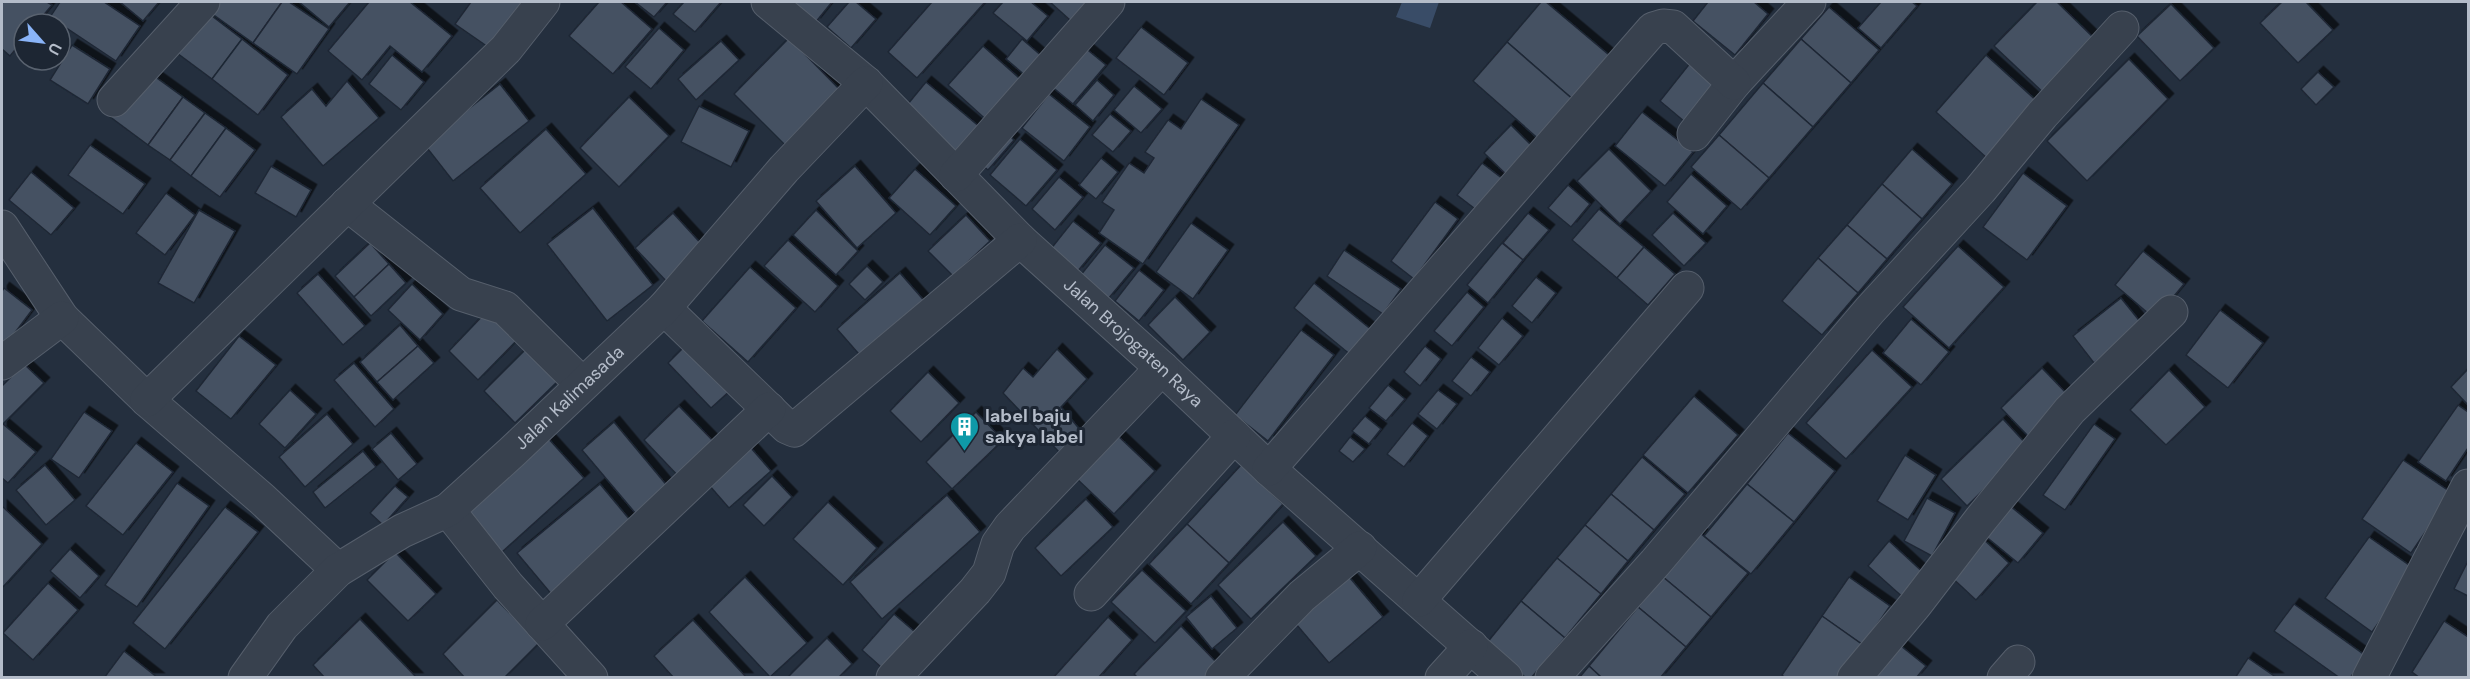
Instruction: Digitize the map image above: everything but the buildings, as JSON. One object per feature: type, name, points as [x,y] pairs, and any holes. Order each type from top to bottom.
[{"type":"street","points":[[114,100],[203,2]]},
{"type":"street","points":[[147,400],[506,50],[543,2]]},
{"type":"street","name":"Jalan Brojogaten Raya","points":[[768,2],[866,83],[1020,240],[1162,368],[1269,469],[1506,678]]},
{"type":"street","points":[[956,175],[1108,2]]},
{"type":"street","points":[[1694,134],[1734,83],[1809,2]]},
{"type":"street","points":[[1269,469],[1653,29],[1664,26],[1673,27],[1734,83]]},
{"type":"street","points":[[1552,678],[1655,563],[1870,310],[1980,190],[2042,115],[2122,28]]},
{"type":"street","name":"Jalan Kalimasada","points":[[245,678],[282,626],[338,570],[402,531],[448,510],[664,308],[784,169],[866,83]]},
{"type":"street","points":[[347,204],[461,294],[505,308],[582,384]]},
{"type":"street","points":[[2,227],[62,318],[147,400],[262,499],[338,570]]},
{"type":"street","points":[[664,308],[787,427],[794,430],[1020,240]]},
{"type":"street","points":[[1419,600],[1688,288]]},
{"type":"street","points":[[1854,678],[2070,410],[2171,312]]},
{"type":"street","points":[[2,363],[62,318]]},
{"type":"street","points":[[892,678],[975,591],[989,573],[998,544],[1010,527],[1162,368]]},
{"type":"street","points":[[542,624],[769,410]]},
{"type":"street","points":[[1090,594],[1234,436]]},
{"type":"street","points":[[2369,678],[2469,486]]},
{"type":"street","points":[[448,510],[508,586],[591,678]]},
{"type":"street","points":[[1222,678],[1302,596],[1360,548]]},
{"type":"street","points":[[1442,678],[1471,646]]},
{"type":"water","points":[[1402,2],[1439,2],[1430,28],[1396,17]]},
{"type":"place","name":"label baju sakya label","points":[[964,452]]}]
